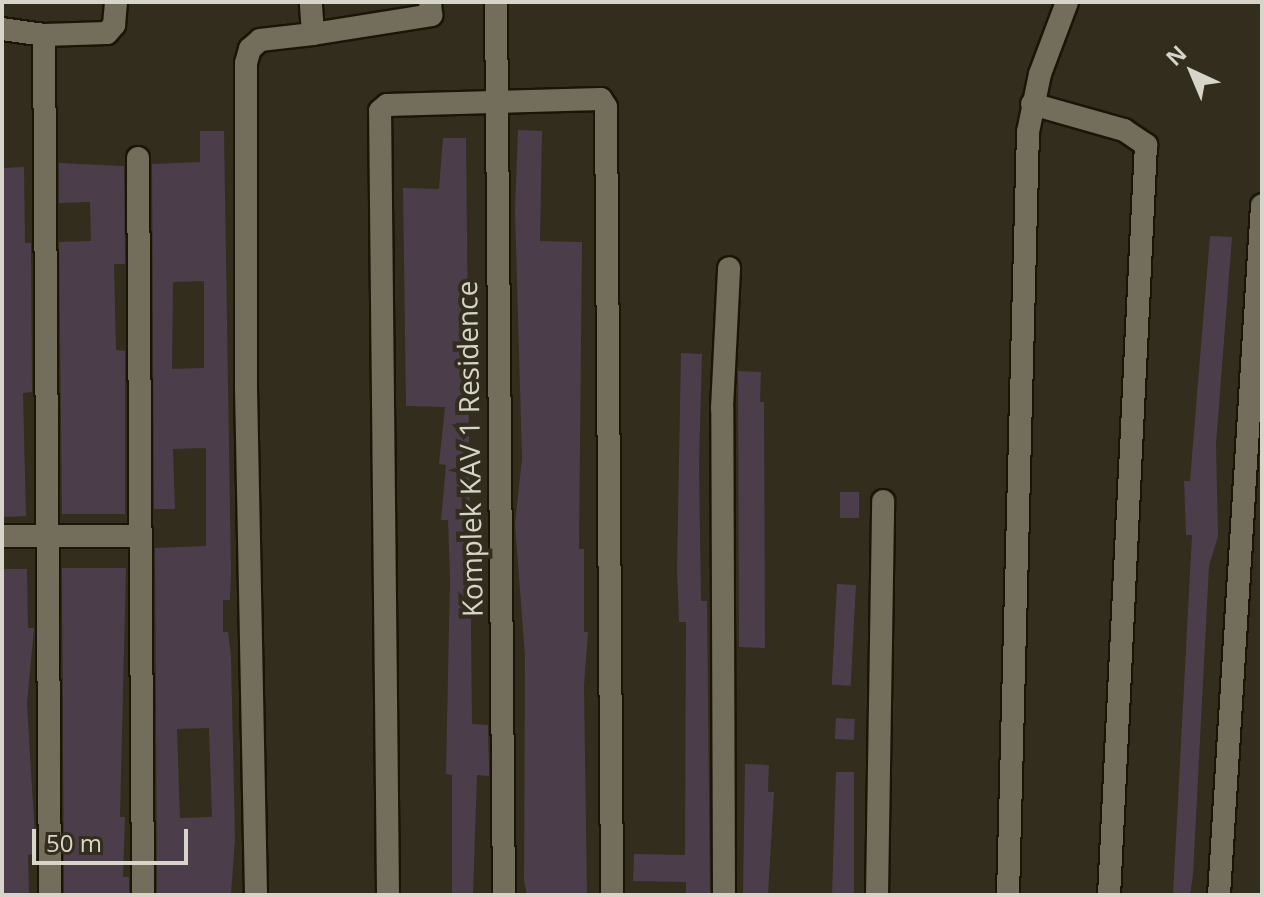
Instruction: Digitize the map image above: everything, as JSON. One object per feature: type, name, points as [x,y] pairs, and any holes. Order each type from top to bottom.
[{"type":"street","points":[[2,29],[44,35],[107,33],[114,25],[116,2]]},
{"type":"street","points":[[311,2],[313,34]]},
{"type":"street","points":[[256,895],[246,386],[246,63],[260,40],[431,15],[430,2]]},
{"type":"street","name":"Komplek KAV 1 Residence","points":[[496,2],[504,895]]},
{"type":"street","points":[[1008,895],[1032,104],[1067,2]]},
{"type":"street","points":[[44,35],[50,895]]},
{"type":"street","points":[[388,895],[380,111],[387,105],[601,99],[606,107],[612,895]]},
{"type":"street","points":[[1032,104],[1124,130],[1146,145],[1109,895]]},
{"type":"street","points":[[138,158],[137,536],[143,895]]},
{"type":"street","points":[[1219,895],[1262,205]]},
{"type":"street","points":[[724,895],[722,408],[729,268]]},
{"type":"street","points":[[877,895],[883,501]]},
{"type":"street","points":[[2,536],[137,536]]},
{"type":"building","points":[[518,130],[542,131],[540,241],[582,242],[579,549],[584,549],[584,632],[588,632],[584,685],[587,895],[527,895],[524,880],[525,656],[515,524],[522,459],[515,210]]},
{"type":"building","points":[[200,131],[224,131],[231,574],[230,600],[223,600],[223,632],[228,632],[231,657],[235,838],[231,895],[157,895],[155,548],[206,546],[206,448],[173,449],[175,509],[154,509],[152,164],[200,162]],"holes":[[[204,281],[204,368],[172,369],[173,282]],[[209,728],[212,817],[180,818],[177,729]]]},
{"type":"building","points":[[443,138],[466,138],[472,724],[488,725],[489,770],[489,776],[477,775],[473,895],[452,895],[452,775],[446,774],[450,579],[448,520],[441,520],[446,465],[439,464],[445,407],[406,406],[403,188],[439,189]]},
{"type":"building","points":[[59,163],[124,166],[125,264],[114,264],[116,350],[125,351],[125,514],[62,514],[59,242],[91,241],[90,202],[59,203]]},
{"type":"building","points":[[24,167],[25,243],[31,243],[32,392],[23,393],[26,516],[2,517],[2,168]]},
{"type":"building","points":[[1210,236],[1232,237],[1216,444],[1218,536],[1209,566],[1193,875],[1190,895],[1173,895],[1192,535],[1186,535],[1184,481],[1190,481]]},
{"type":"building","points":[[681,353],[702,354],[699,464],[701,601],[707,601],[710,895],[686,895],[686,882],[633,881],[634,854],[685,855],[686,622],[679,622],[677,569]]},
{"type":"building","points":[[738,371],[761,372],[760,402],[764,402],[765,648],[739,647]]},
{"type":"building","points":[[840,492],[859,492],[859,518],[840,518]]},
{"type":"building","points":[[62,568],[126,568],[120,817],[125,817],[123,877],[129,877],[129,895],[64,895]]},
{"type":"building","points":[[2,569],[27,569],[28,628],[34,628],[27,703],[36,854],[28,855],[29,895],[4,895]]},
{"type":"building","points":[[837,584],[856,585],[851,686],[832,685]]},
{"type":"building","points":[[836,718],[855,719],[854,740],[835,739]]},
{"type":"building","points":[[745,764],[769,765],[768,792],[774,792],[768,895],[743,895]]},
{"type":"building","points":[[836,772],[854,772],[854,895],[832,895]]}]
